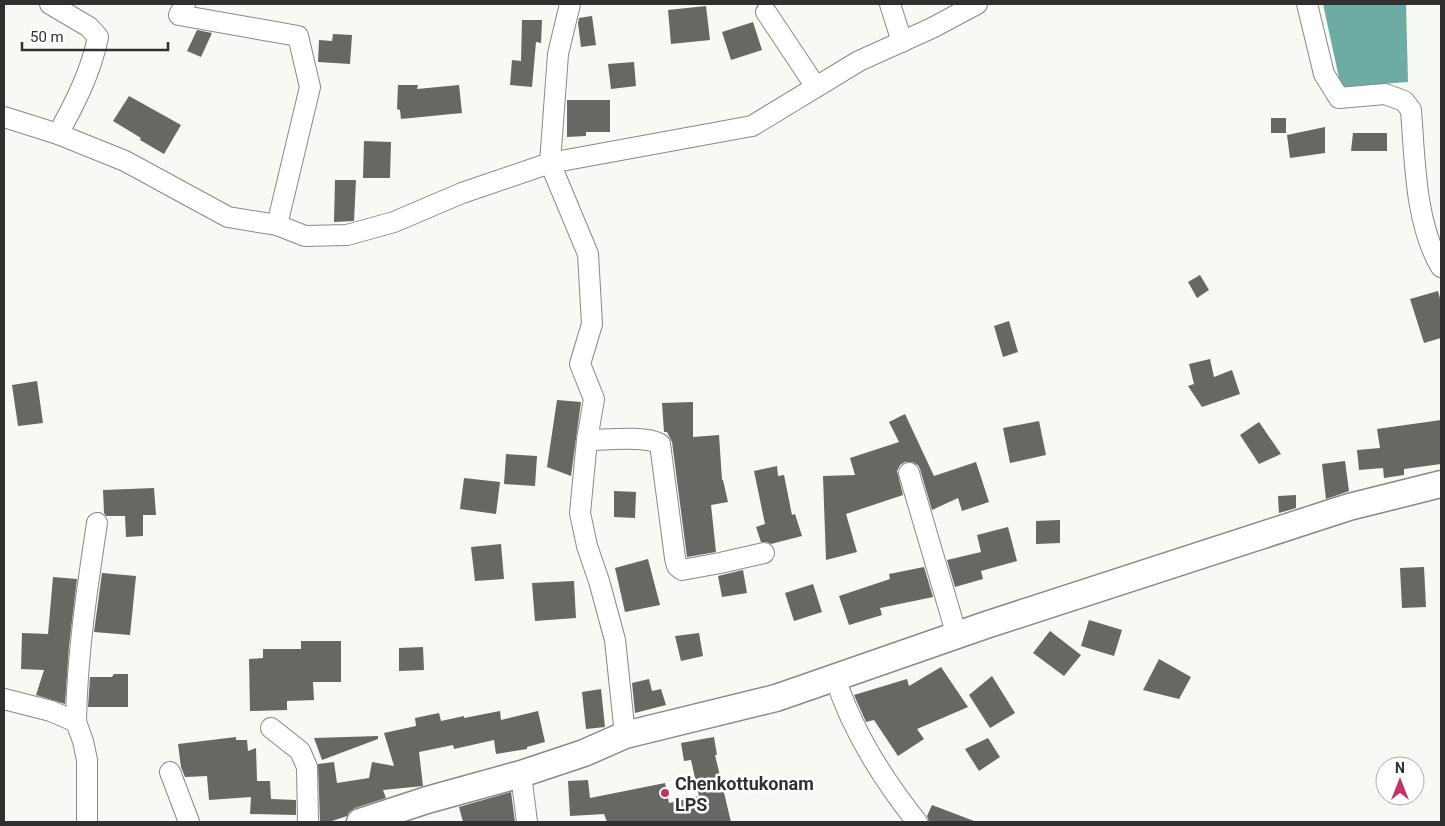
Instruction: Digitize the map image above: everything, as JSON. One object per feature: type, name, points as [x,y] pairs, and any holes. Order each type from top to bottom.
[{"type":"main road","points":[[360,822],[427,800],[521,774],[584,753],[625,735],[776,698],[957,636],[1349,507],[1441,484]]},
{"type":"street","points":[[50,4],[89,27],[98,37],[96,49],[81,91],[58,134]]},
{"type":"street","points":[[185,4],[179,15],[298,36],[310,87],[277,225]]},
{"type":"street","points":[[570,4],[558,54],[550,163],[588,254],[592,324],[580,364],[594,399],[587,440],[580,513],[587,546],[615,640],[625,735]]},
{"type":"street","points":[[890,4],[902,42]]},
{"type":"street","points":[[5,119],[58,134],[125,161],[228,217],[277,225],[305,236],[347,235],[394,222],[462,193],[550,163],[752,126],[860,61],[932,28],[975,4]]},
{"type":"street","points":[[1307,4],[1324,74],[1339,98],[1385,94],[1404,101],[1411,110],[1423,224],[1433,252],[1441,267]]},
{"type":"street","points":[[766,12],[816,87]]},
{"type":"street","points":[[587,440],[644,439],[654,440],[660,444],[675,558],[682,570],[764,553]]},
{"type":"street","points":[[909,473],[957,636]]},
{"type":"street","points":[[87,822],[87,760],[76,722],[77,679],[83,617],[97,523]]},
{"type":"street","points":[[835,678],[843,704],[873,761],[917,822]]},
{"type":"street","points":[[4,699],[51,711],[76,722]]},
{"type":"street","points":[[271,728],[300,751],[307,767],[308,822]]},
{"type":"street","points":[[170,772],[188,822]]},
{"type":"street","points":[[521,774],[527,822]]},
{"type":"water","points":[[1323,4],[1406,4],[1408,82],[1341,87]]},
{"type":"building","points":[[706,6],[710,40],[671,44],[668,10]]},
{"type":"building","points":[[592,16],[596,45],[581,47],[579,18]]},
{"type":"building","points":[[522,20],[542,20],[541,43],[536,42],[532,87],[510,85],[512,60],[521,61]]},
{"type":"building","points":[[753,22],[762,50],[731,60],[722,32]]},
{"type":"building","points":[[197,30],[212,33],[201,57],[187,51]]},
{"type":"building","points":[[333,34],[352,35],[350,64],[318,62],[319,40],[332,41]]},
{"type":"building","points":[[634,62],[636,86],[611,89],[608,64]]},
{"type":"building","points":[[398,85],[418,85],[417,89],[459,85],[462,113],[401,119],[400,110],[397,109]]},
{"type":"building","points":[[129,96],[181,125],[164,154],[113,121]]},
{"type":"building","points":[[567,100],[610,100],[610,132],[586,132],[586,136],[567,137]]},
{"type":"building","points":[[1271,118],[1286,118],[1286,133],[1271,133]]},
{"type":"building","points":[[1325,127],[1325,153],[1290,158],[1287,135]]},
{"type":"building","points":[[1353,133],[1387,133],[1387,151],[1351,151]]},
{"type":"building","points":[[364,141],[391,142],[390,178],[363,178]]},
{"type":"building","points":[[335,180],[356,180],[354,221],[334,222]]},
{"type":"building","points":[[1200,275],[1209,290],[1197,298],[1188,282]]},
{"type":"building","points":[[1438,291],[1441,302],[1441,338],[1424,343],[1410,299]]},
{"type":"building","points":[[1009,321],[1018,352],[1003,357],[994,326]]},
{"type":"building","points":[[1210,359],[1214,377],[1232,370],[1240,394],[1202,407],[1188,386],[1194,384],[1189,364]]},
{"type":"building","points":[[37,381],[43,423],[18,426],[12,385]]},
{"type":"building","points":[[557,400],[581,402],[571,476],[547,467]]},
{"type":"building","points":[[693,402],[693,437],[719,435],[722,480],[728,502],[711,505],[716,552],[687,557],[672,442],[667,432],[664,432],[662,403]]},
{"type":"building","points":[[905,414],[934,476],[976,462],[989,502],[962,511],[958,498],[932,510],[918,465],[912,462],[905,462],[900,465],[897,471],[903,495],[846,514],[857,552],[826,560],[823,476],[855,475],[850,458],[899,442],[889,422]]},
{"type":"building","points":[[1441,420],[1441,464],[1404,469],[1404,475],[1384,478],[1383,468],[1359,470],[1357,450],[1380,448],[1377,429]]},
{"type":"building","points":[[1039,421],[1046,455],[1010,463],[1003,428]]},
{"type":"building","points":[[1259,422],[1281,454],[1259,464],[1240,435]]},
{"type":"building","points":[[506,454],[537,456],[535,486],[504,484]]},
{"type":"building","points":[[1345,461],[1349,491],[1326,499],[1322,464]]},
{"type":"building","points":[[777,466],[778,476],[784,475],[792,515],[795,514],[802,536],[771,544],[761,542],[756,527],[765,524],[754,471]]},
{"type":"building","points":[[464,478],[500,482],[496,514],[460,509]]},
{"type":"building","points":[[154,488],[156,515],[143,515],[143,536],[126,537],[125,516],[106,516],[104,513],[103,490]]},
{"type":"building","points":[[614,491],[636,492],[635,518],[614,517]]},
{"type":"building","points":[[1296,495],[1296,508],[1279,513],[1278,496]]},
{"type":"building","points":[[1060,520],[1060,543],[1036,544],[1036,521]]},
{"type":"building","points":[[1008,527],[1017,561],[981,571],[983,579],[955,587],[947,560],[981,552],[977,535]]},
{"type":"building","points":[[501,544],[504,579],[475,581],[471,547]]},
{"type":"building","points":[[648,559],[660,605],[625,612],[615,568]]},
{"type":"building","points":[[924,567],[933,597],[880,608],[882,615],[849,625],[839,596],[890,579],[889,574]]},
{"type":"building","points":[[1424,567],[1426,607],[1402,608],[1400,568]]},
{"type":"building","points":[[743,570],[747,593],[722,597],[718,576]]},
{"type":"building","points":[[102,573],[136,576],[130,635],[94,632]]},
{"type":"building","points":[[53,577],[77,579],[69,646],[65,704],[36,695],[44,670],[21,669],[22,633],[48,634]]},
{"type":"building","points":[[574,581],[576,618],[535,621],[532,583]]},
{"type":"building","points":[[813,584],[822,612],[794,621],[785,593]]},
{"type":"building","points":[[1089,620],[1122,630],[1114,656],[1081,646]]},
{"type":"building","points":[[1050,631],[1081,655],[1064,676],[1033,653]]},
{"type":"building","points":[[699,633],[703,656],[681,661],[675,636]]},
{"type":"building","points":[[301,641],[341,641],[341,682],[313,682],[314,700],[287,701],[287,710],[250,711],[249,659],[263,658],[263,649],[301,649]]},
{"type":"building","points":[[423,647],[424,670],[399,671],[399,648]]},
{"type":"building","points":[[1159,659],[1191,677],[1179,699],[1143,690]]},
{"type":"building","points":[[941,667],[968,707],[917,729],[924,739],[898,756],[874,720],[866,722],[854,695],[907,679],[909,686]]},
{"type":"building","points":[[114,674],[128,674],[128,707],[88,707],[90,677],[112,677]]},
{"type":"building","points":[[992,676],[1015,713],[990,728],[969,695]]},
{"type":"building","points":[[649,679],[652,691],[661,689],[666,705],[635,713],[632,683]]},
{"type":"building","points":[[601,689],[605,727],[586,729],[582,692]]},
{"type":"building","points":[[500,711],[501,720],[538,711],[545,742],[527,747],[527,749],[496,754],[494,740],[454,749],[453,745],[419,752],[423,786],[383,790],[386,798],[355,808],[347,816],[329,822],[320,822],[318,764],[334,762],[337,783],[369,778],[372,762],[394,766],[384,733],[416,726],[415,718],[439,713],[441,721]]},
{"type":"building","points":[[378,736],[378,739],[322,760],[314,738]]},
{"type":"building","points":[[236,737],[236,740],[247,740],[248,751],[256,748],[257,781],[270,781],[271,799],[296,800],[296,815],[250,814],[251,797],[209,800],[207,776],[185,777],[181,767],[178,744]]},
{"type":"building","points":[[714,737],[717,755],[715,755],[731,822],[607,822],[604,814],[570,816],[568,781],[588,780],[590,798],[665,783],[669,803],[699,796],[691,760],[684,761],[681,743]]},
{"type":"building","points":[[988,738],[1000,757],[979,771],[965,749]]},
{"type":"building","points":[[511,792],[515,822],[463,822],[459,807]]},
{"type":"building","points":[[932,805],[974,822],[929,822],[927,816]]},
{"type":"place","name":"Chenkottukonam LPS","points":[[665,793]]}]
